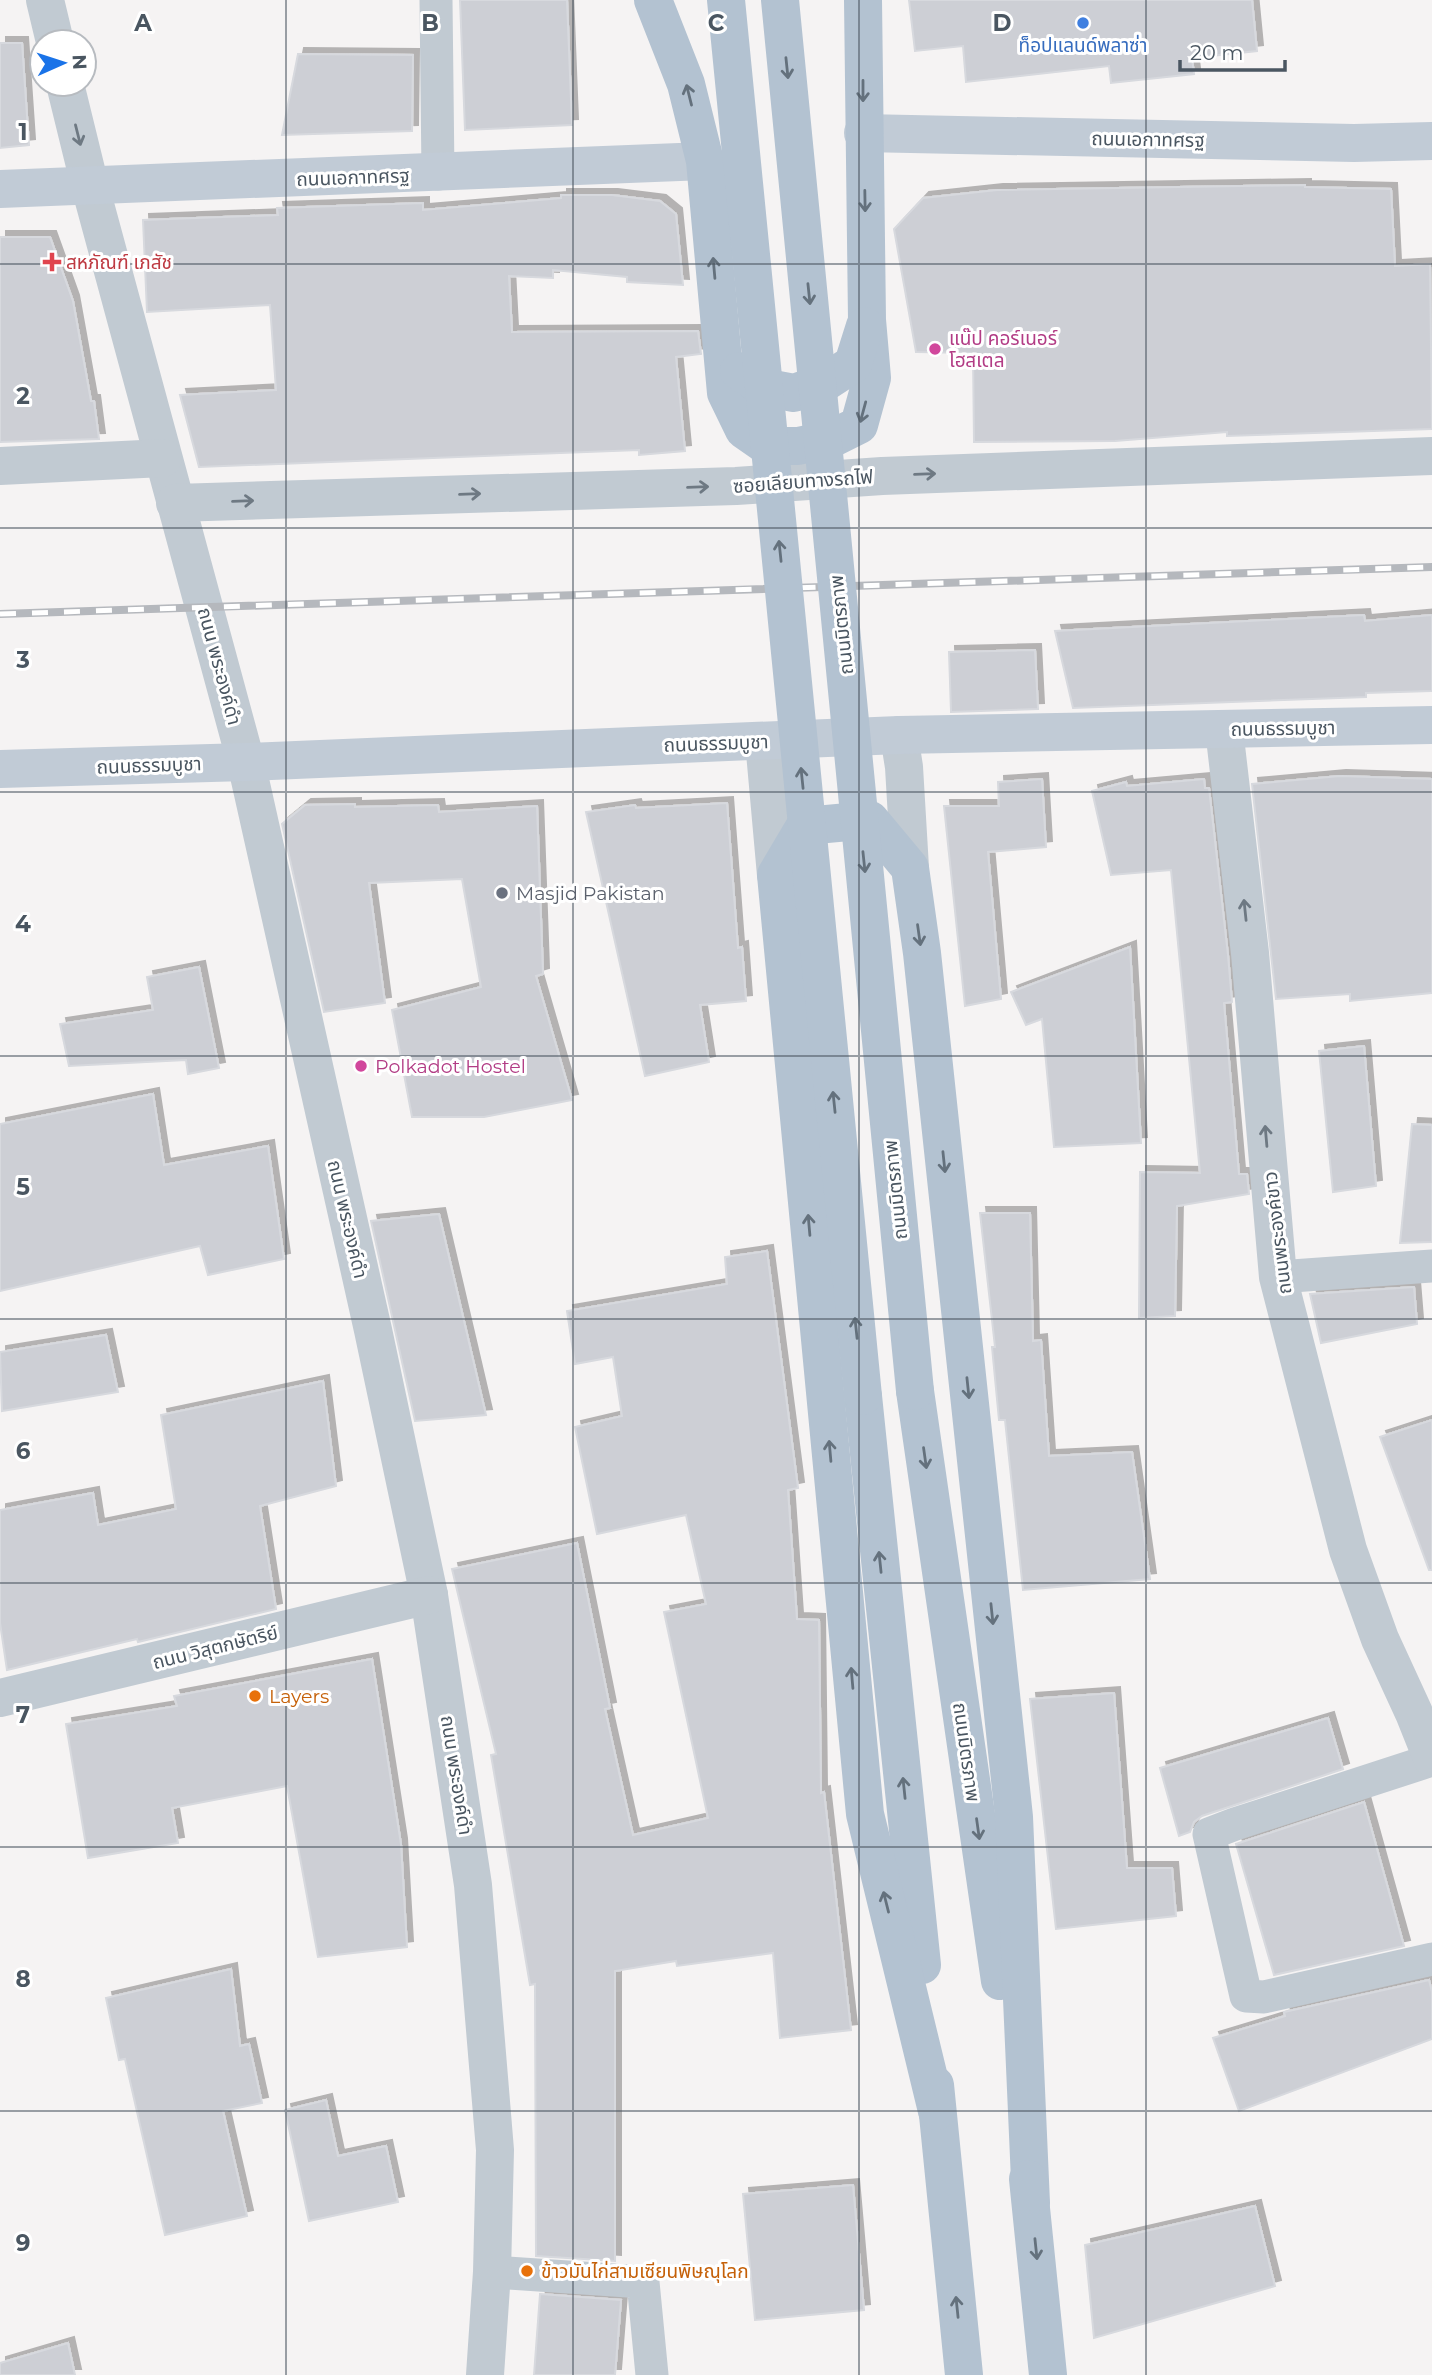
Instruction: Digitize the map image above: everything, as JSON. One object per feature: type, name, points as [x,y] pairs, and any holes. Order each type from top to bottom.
[{"type":"main road","points":[[653,0],[686,83],[705,161],[726,393],[744,430],[767,446],[798,446],[831,439],[859,425],[872,378],[867,320],[863,0]]},
{"type":"main road","points":[[726,0],[863,1396],[964,2375]]},
{"type":"main road","name":"ถนนมิตรภาพ","points":[[780,0],[915,1391],[1031,2203],[1048,2375]]},
{"type":"main road","name":"ถนนเอกาทศรฐ","points":[[863,133],[1354,143],[1432,141]]},
{"type":"main road","name":"ถนนเอกาทศรฐ","points":[[0,189],[438,174],[705,161]]},
{"type":"main road","points":[[720,336],[741,373],[762,387],[794,393],[827,381],[853,364],[867,320]]},
{"type":"main road","name":"ถนนธรรมบูชา","points":[[0,769],[246,762],[899,735],[1432,725]]},
{"type":"main road","points":[[937,2111],[865,1814],[776,875],[805,825],[870,820],[909,868],[923,966],[1014,1817],[1031,2203]]},
{"type":"street","points":[[45,0],[52,28]]},
{"type":"street","points":[[436,0],[438,174]]},
{"type":"street","name":"ถนน พระองค์ดำ","points":[[68,98],[246,762],[373,1330],[429,1595],[473,1885],[495,2150],[492,2272],[485,2375]]},
{"type":"street","name":"ซอยเลียบทางรถไฟ","points":[[175,503],[722,486],[882,476],[1432,456]]},
{"type":"street","points":[[0,466],[163,458]]},
{"type":"street","name":"ถนนพระองค์ขาว","points":[[1224,729],[1250,953],[1278,1278],[1348,1550],[1380,1639],[1432,1759]]},
{"type":"street","points":[[899,735],[904,767],[909,868]]},
{"type":"street","points":[[764,741],[776,875]]},
{"type":"street","points":[[1278,1278],[1432,1266]]},
{"type":"street","name":"ถนน วิสุตกษัตริย์","points":[[0,1698],[429,1595]]},
{"type":"street","points":[[1432,1759],[1209,1834],[1246,1996],[1264,1997],[1432,1959]]},
{"type":"street","points":[[492,2272],[643,2282],[652,2375]]},
{"type":"building","points":[[460,0],[567,0],[572,125],[465,130]]},
{"type":"building","name":"ท็อปแลนด์พลาซ่า","points":[[909,0],[1252,0],[1257,51],[1192,58],[1194,74],[1111,83],[1109,66],[966,82],[963,46],[915,51]]},
{"type":"building","points":[[0,43],[22,43],[29,145],[0,148]]},
{"type":"building","points":[[298,54],[413,55],[412,131],[282,135]]},
{"type":"building","points":[[1305,185],[1391,189],[1395,266],[1430,264],[1432,429],[1227,436],[1227,432],[1115,441],[974,442],[973,353],[916,352],[894,229],[923,198],[997,190]]},
{"type":"building","points":[[561,195],[612,195],[660,201],[676,214],[683,285],[627,282],[627,277],[553,270],[553,278],[509,276],[512,332],[698,331],[701,354],[676,357],[685,451],[639,455],[639,450],[199,467],[180,395],[276,390],[270,305],[147,312],[143,220],[278,215],[277,208],[423,203],[423,210],[561,198]]},
{"type":"building","points":[[0,237],[50,237],[73,301],[91,401],[94,401],[99,439],[0,442]]},
{"type":"building","points":[[1364,615],[1365,621],[1432,615],[1432,691],[1366,693],[1366,697],[1073,708],[1055,631]]},
{"type":"building","points":[[1035,650],[1038,709],[951,712],[949,652]]},
{"type":"building","points":[[1340,776],[1432,779],[1432,993],[1350,1001],[1350,994],[1276,999],[1252,784]]},
{"type":"building","points":[[1042,779],[1046,847],[988,852],[1001,999],[965,1006],[944,806],[999,806],[998,782]]},
{"type":"building","points":[[1204,779],[1205,788],[1209,788],[1228,955],[1232,1002],[1224,1003],[1239,1174],[1247,1174],[1249,1194],[1177,1206],[1175,1316],[1139,1318],[1140,1172],[1200,1173],[1171,870],[1111,875],[1092,791],[1126,782],[1127,786]]},
{"type":"building","points":[[727,803],[738,948],[742,947],[746,1001],[700,1005],[709,1062],[645,1076],[586,812],[635,805],[636,808]]},
{"type":"building","points":[[355,804],[355,807],[438,805],[439,812],[537,806],[543,974],[536,976],[572,1100],[484,1117],[412,1117],[392,1010],[481,987],[462,879],[369,883],[385,1003],[324,1012],[282,824],[305,805]]},
{"type":"building","points":[[1130,947],[1141,1143],[1054,1147],[1042,1019],[1026,1025],[1011,992]]},
{"type":"building","points":[[199,967],[219,1068],[188,1074],[186,1060],[69,1066],[60,1024],[153,1010],[147,977]]},
{"type":"building","points":[[1364,1046],[1376,1186],[1333,1192],[1319,1051]]},
{"type":"building","points":[[153,1094],[164,1165],[268,1146],[284,1259],[208,1275],[200,1246],[0,1291],[0,1124]]},
{"type":"building","points":[[1412,1124],[1432,1125],[1432,1242],[1400,1243]]},
{"type":"building","points":[[980,1213],[1030,1213],[1033,1341],[1041,1340],[1049,1456],[1132,1452],[1150,1579],[1023,1590],[1005,1420],[999,1420],[992,1347],[995,1347]]},
{"type":"building","points":[[439,1214],[486,1415],[415,1421],[371,1221]]},
{"type":"building","points":[[767,1251],[798,1488],[788,1490],[797,1619],[819,1620],[821,1793],[824,1792],[851,2030],[780,2038],[773,1953],[677,1966],[676,1961],[615,1971],[615,2261],[536,2256],[535,1984],[530,1985],[491,1755],[496,1754],[452,1569],[577,1543],[610,1708],[605,1709],[633,1835],[708,1818],[664,1612],[706,1604],[686,1515],[597,1534],[575,1427],[622,1416],[613,1357],[575,1364],[567,1311],[727,1284],[725,1257]]},
{"type":"building","points":[[1414,1287],[1417,1324],[1321,1343],[1310,1294]]},
{"type":"building","points":[[106,1335],[118,1392],[2,1411],[0,1352]]},
{"type":"building","points":[[323,1381],[336,1486],[260,1506],[276,1609],[7,1670],[0,1623],[0,1510],[93,1493],[98,1525],[176,1509],[161,1415]]},
{"type":"building","points":[[1432,1420],[1432,1570],[1429,1570],[1380,1437]]},
{"type":"building","points":[[372,1659],[401,1844],[407,1947],[318,1957],[287,1786],[172,1808],[178,1843],[88,1858],[66,1724],[177,1706],[174,1696]]},
{"type":"building","points":[[1114,1693],[1127,1868],[1172,1868],[1176,1916],[1056,1929],[1030,1699]]},
{"type":"building","points":[[1328,1718],[1343,1769],[1202,1816],[1194,1822],[1190,1832],[1179,1836],[1160,1768]]},
{"type":"building","points":[[1364,1802],[1404,1946],[1274,1975],[1236,1844]]},
{"type":"building","points":[[231,1969],[240,2046],[249,2044],[262,2103],[223,2111],[247,2216],[165,2235],[125,2059],[119,2060],[106,1998]]},
{"type":"building","points":[[1429,1980],[1432,1992],[1432,2039],[1239,2111],[1213,2038],[1285,2016],[1284,2012]]},
{"type":"building","points":[[326,2100],[338,2156],[386,2146],[398,2202],[309,2221],[285,2110]]},
{"type":"building","points":[[853,2185],[864,2310],[755,2320],[743,2194]]},
{"type":"building","points":[[1255,2206],[1275,2286],[1094,2338],[1085,2245]]},
{"type":"building","points":[[540,2294],[621,2300],[615,2375],[534,2375]]},
{"type":"building","points":[[68,2343],[75,2375],[0,2375],[0,2363]]},
{"type":"railway","points":[[0,614],[1432,567]]},
{"type":"place","name":"ท็อปแลนด์พลาซ่า","points":[[1083,23]]},
{"type":"place","name":"สหภัณฑ์ เภสัช","points":[[52,262]]},
{"type":"place","name":"แน๊ป คอร์เนอร์ โฮสเตล","points":[[935,349]]},
{"type":"place","name":"Masjid Pakistan","points":[[502,893]]},
{"type":"place","name":"Polkadot Hostel","points":[[361,1066]]},
{"type":"place","name":"Layers","points":[[255,1696]]},
{"type":"place","name":"ข้าวมันไก่สามเซียนพิษณุโลก","points":[[527,2271]]}]
